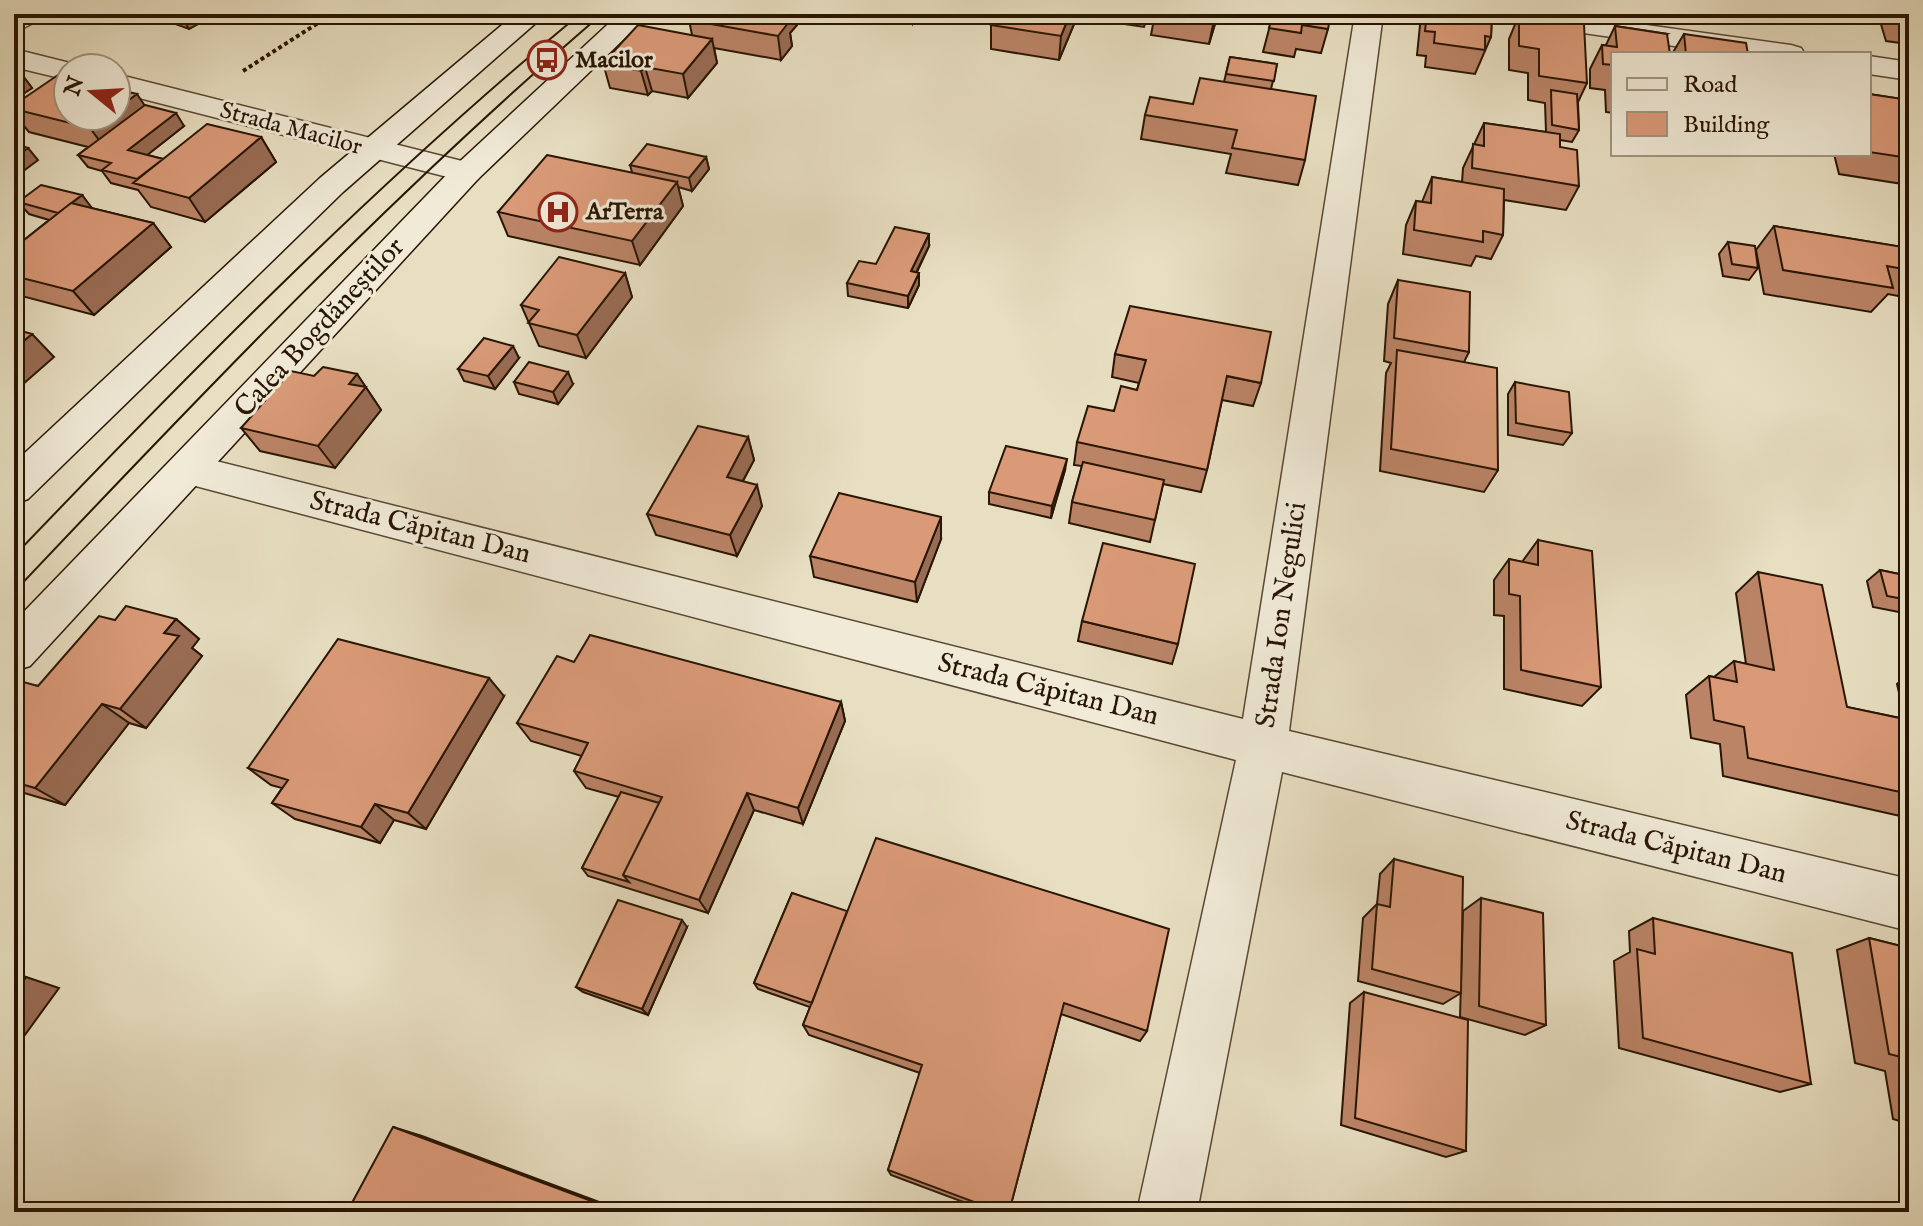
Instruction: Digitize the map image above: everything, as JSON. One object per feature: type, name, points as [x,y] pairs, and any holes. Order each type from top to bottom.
[{"type":"street","points":[[14,488],[255,253],[368,149],[532,14]]},
{"type":"street","name":"Calea Bogdăneștilor","points":[[14,652],[467,172],[636,14]]},
{"type":"street","name":"Strada Ion Negulici","points":[[1167,1212],[1263,746],[1369,14]]},
{"type":"street","points":[[1507,14],[1777,52]]},
{"type":"street","points":[[14,58],[52,67]]},
{"type":"street","points":[[1871,65],[1909,71]]},
{"type":"street","name":"Strada Macilor","points":[[132,87],[467,172]]},
{"type":"street","name":"Strada Căpitan Dan","points":[[188,469],[1263,746],[1909,905]]},
{"type":"lane","points":[[14,28],[41,14]]},
{"type":"path","points":[[196,104],[332,14]]},
{"type":"building","points":[[694,14],[783,14],[778,20],[789,22],[778,36],[689,20]]},
{"type":"building","points":[[997,14],[1070,14],[1061,36],[991,25]]},
{"type":"building","points":[[1175,14],[1216,14],[1214,20]]},
{"type":"building","points":[[1273,14],[1331,14],[1328,29],[1302,25],[1301,33],[1269,28]]},
{"type":"building","points":[[1427,14],[1492,14],[1491,37],[1485,36],[1485,50],[1434,43],[1435,32],[1425,31]]},
{"type":"building","points":[[1519,15],[1584,24],[1587,83],[1539,76],[1539,49],[1519,46]]},
{"type":"building","points":[[638,25],[712,39],[683,74],[645,67],[641,71],[603,63]]},
{"type":"building","points":[[1615,26],[1667,34],[1670,52],[1611,52],[1611,65],[1603,64],[1602,45],[1617,47]]},
{"type":"building","points":[[1684,34],[1746,43],[1748,52],[1686,52]]},
{"type":"building","points":[[1230,57],[1277,64],[1274,81],[1226,74]]},
{"type":"building","points":[[1200,78],[1316,96],[1305,160],[1232,148],[1237,130],[1145,115],[1150,97],[1193,104]]},
{"type":"building","points":[[52,79],[52,118],[14,109],[14,105]]},
{"type":"building","points":[[1551,90],[1577,94],[1579,130],[1552,125]]},
{"type":"building","points":[[1871,94],[1909,100],[1909,158],[1871,152]]},
{"type":"building","points":[[145,105],[176,113],[128,150],[163,159],[137,179],[102,170],[111,163],[78,155],[109,132],[132,132],[132,115]]},
{"type":"building","points":[[1484,123],[1560,134],[1560,147],[1577,150],[1579,186],[1472,168],[1473,144],[1484,146]]},
{"type":"building","points":[[207,124],[261,137],[189,198],[133,183]]},
{"type":"building","points":[[14,144],[28,148],[14,158]]},
{"type":"building","points":[[647,144],[706,157],[689,178],[630,165]]},
{"type":"building","points":[[547,155],[677,182],[632,241],[498,212]]},
{"type":"building","points":[[1432,177],[1504,189],[1503,235],[1483,231],[1483,242],[1414,230],[1416,201],[1431,203]]},
{"type":"building","points":[[41,185],[82,195],[58,213],[18,202]]},
{"type":"building","points":[[71,203],[153,223],[73,291],[14,276],[14,248]]},
{"type":"building","points":[[1774,226],[1909,248],[1909,270],[1887,266],[1893,288],[1783,270]]},
{"type":"building","points":[[895,227],[929,234],[911,271],[919,273],[908,296],[847,283],[859,261],[876,264]]},
{"type":"building","points":[[1728,242],[1755,246],[1758,268],[1732,264]]},
{"type":"building","points":[[559,257],[625,273],[577,335],[528,323],[539,310],[521,305]]},
{"type":"building","points":[[1398,280],[1470,292],[1469,352],[1394,338]]},
{"type":"building","points":[[1130,306],[1271,332],[1261,383],[1227,376],[1207,470],[1077,442],[1088,406],[1114,411],[1121,386],[1137,390],[1146,360],[1115,354]]},
{"type":"building","points":[[14,329],[32,334],[14,349]]},
{"type":"building","points":[[484,338],[513,346],[488,376],[458,369]]},
{"type":"building","points":[[1397,350],[1497,368],[1498,470],[1391,449]]},
{"type":"building","points":[[529,362],[568,372],[553,392],[514,382]]},
{"type":"building","points":[[323,367],[357,374],[349,384],[366,387],[318,446],[241,428],[291,371],[314,376]]},
{"type":"building","points":[[1515,382],[1569,392],[1572,433],[1516,423]]},
{"type":"building","points":[[698,426],[748,437],[727,477],[757,485],[730,535],[647,514]]},
{"type":"building","points":[[1006,446],[1067,459],[1052,506],[989,492]]},
{"type":"building","points":[[1083,462],[1164,480],[1155,520],[1072,502]]},
{"type":"building","points":[[839,493],[941,517],[915,582],[810,556]]},
{"type":"building","points":[[1538,540],[1592,551],[1601,687],[1521,670],[1520,596],[1509,594],[1509,559],[1538,565]]},
{"type":"building","points":[[1103,543],[1195,564],[1178,644],[1082,621]]},
{"type":"building","points":[[1880,570],[1909,576],[1909,600],[1887,596]]},
{"type":"building","points":[[1758,572],[1822,585],[1847,707],[1909,720],[1909,794],[1748,758],[1744,727],[1714,720],[1709,676],[1737,682],[1734,661],[1774,670]]},
{"type":"building","points":[[126,606],[176,619],[164,633],[179,636],[120,709],[102,704],[35,788],[14,782],[14,682],[38,686],[99,616],[115,620]]},
{"type":"building","points":[[590,635],[841,702],[798,808],[747,793],[699,900],[623,875],[662,797],[574,771],[588,743],[517,723],[557,656],[574,662]]},
{"type":"building","points":[[338,639],[489,678],[408,813],[375,804],[361,827],[272,803],[288,780],[248,768]]},
{"type":"building","points":[[621,792],[659,803],[623,875],[629,882],[582,868]]},
{"type":"building","points":[[876,838],[1169,929],[1147,1031],[1064,1003],[1009,1212],[1001,1212],[888,1170],[922,1065],[803,1025]]},
{"type":"building","points":[[1394,859],[1463,877],[1461,993],[1372,969],[1377,904],[1390,907]]},
{"type":"building","points":[[792,893],[847,911],[812,1003],[754,983]]},
{"type":"building","points":[[1481,898],[1543,913],[1546,1025],[1479,1006]]},
{"type":"building","points":[[618,900],[682,920],[642,1009],[576,987]]},
{"type":"building","points":[[1653,918],[1792,953],[1811,1084],[1643,1038],[1637,949],[1655,954]]},
{"type":"building","points":[[1869,938],[1909,948],[1909,1059],[1889,1054]]},
{"type":"building","points":[[14,973],[26,977],[14,993]]},
{"type":"building","points":[[1364,992],[1468,1020],[1466,1151],[1355,1118]]},
{"type":"building","points":[[393,1127],[621,1212],[347,1212]]},
{"type":"tram line","points":[[14,556],[150,415],[360,209],[505,77],[580,14]]},
{"type":"tram line","points":[[14,592],[300,295],[524,82],[602,14]]},
{"type":"place","name":"Macilor","points":[[547,60]]},
{"type":"place","name":"ArTerra","points":[[558,212]]}]
